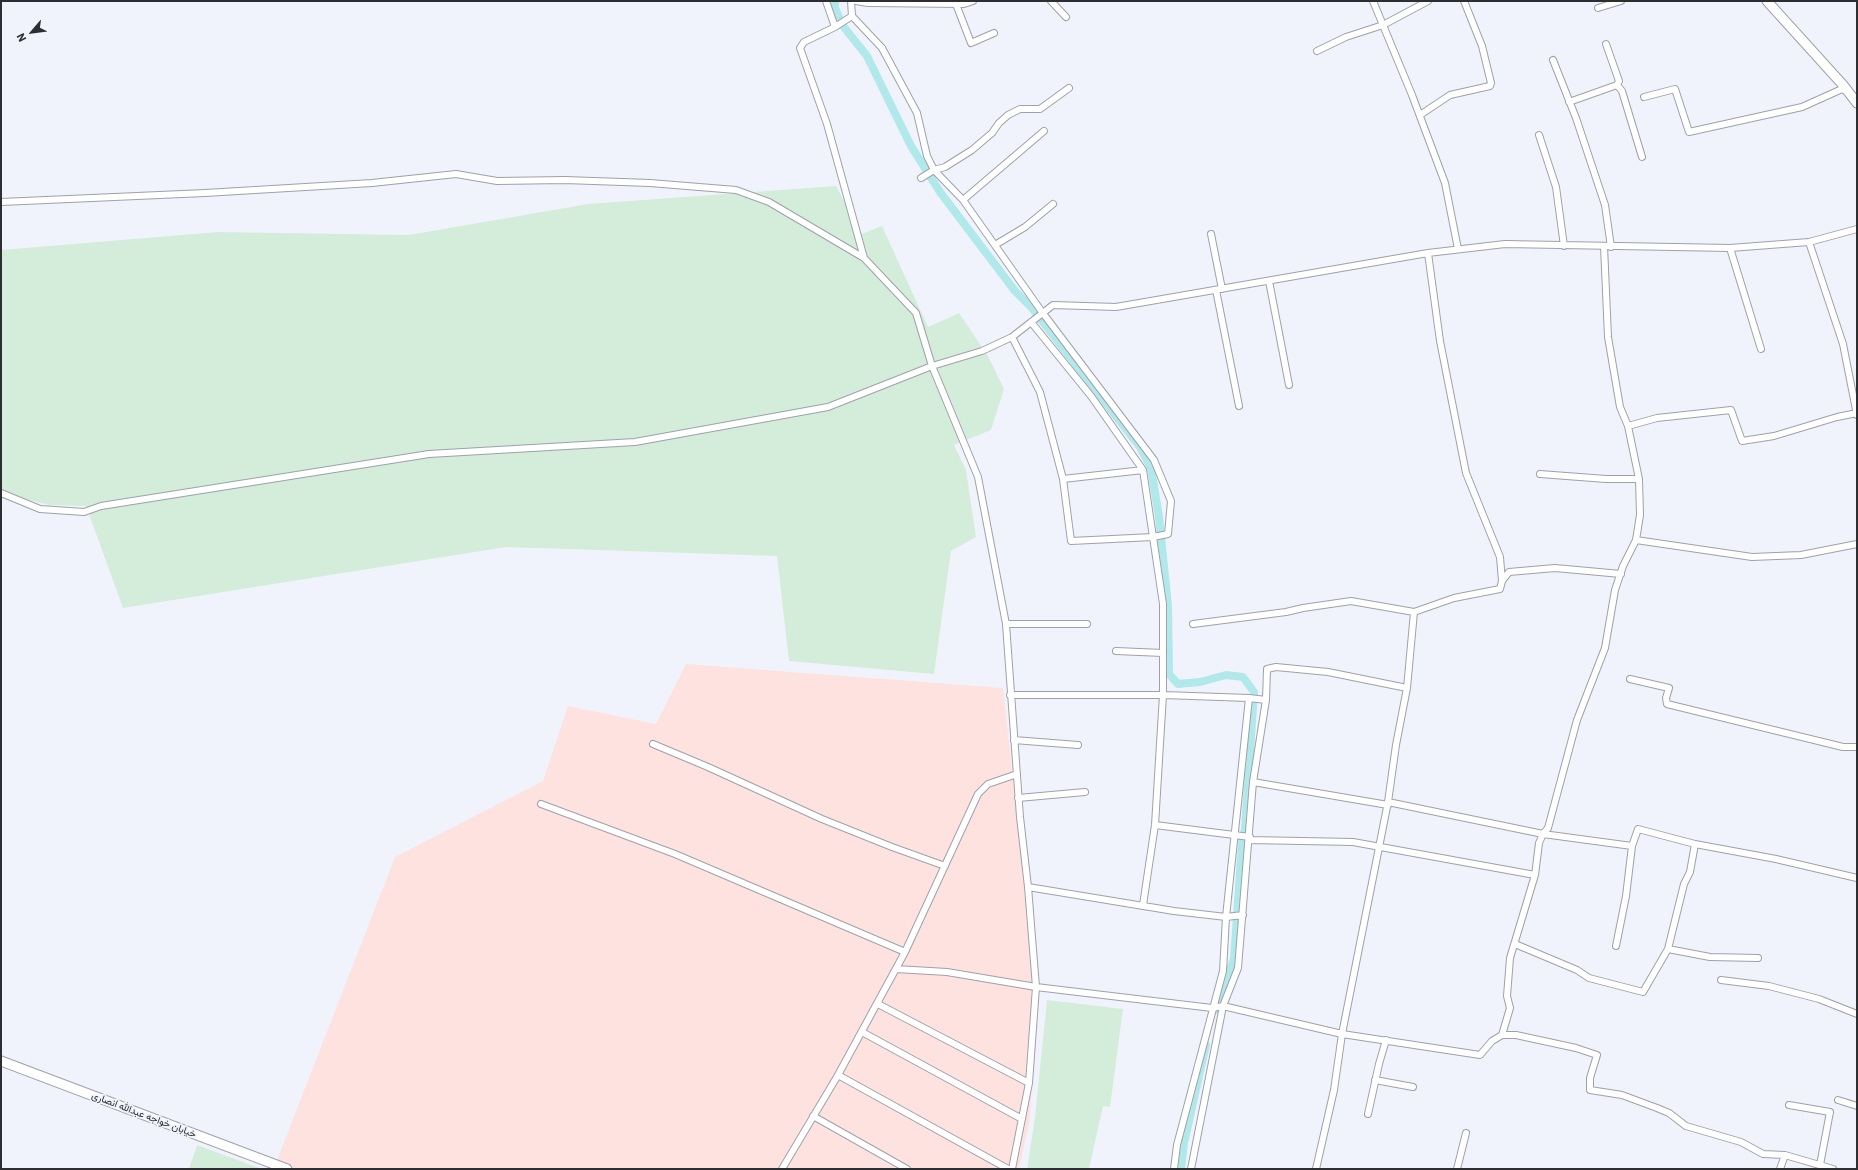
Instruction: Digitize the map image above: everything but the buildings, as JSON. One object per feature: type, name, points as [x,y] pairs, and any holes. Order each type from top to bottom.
[{"type":"street","points":[[826,1],[835,27]]},
{"type":"street","points":[[851,1],[852,16],[882,48],[917,113],[927,156],[934,170],[963,200],[1042,312],[1154,460],[1171,502],[1168,534],[1153,537],[1071,541],[1063,479],[1040,392],[1012,337]]},
{"type":"street","points":[[856,1],[868,3],[956,4],[964,4],[973,1]]},
{"type":"street","points":[[1051,1],[1066,17]]},
{"type":"street","points":[[1373,1],[1420,115],[1445,183],[1458,249]]},
{"type":"street","points":[[1317,51],[1346,37],[1383,24],[1428,1]]},
{"type":"street","points":[[1420,115],[1450,95],[1490,86],[1491,83],[1482,46],[1464,1]]},
{"type":"street","points":[[1598,8],[1621,1]]},
{"type":"street","points":[[1767,1],[1849,92],[1857,103]]},
{"type":"street","points":[[956,4],[970,43],[994,33]]},
{"type":"street","points":[[852,16],[835,27],[804,42],[800,48],[827,124],[864,258]]},
{"type":"street","points":[[1606,44],[1619,81],[1617,85]]},
{"type":"street","points":[[1553,60],[1576,118],[1605,205],[1611,247]]},
{"type":"street","points":[[1569,102],[1617,85]]},
{"type":"street","points":[[1617,85],[1622,91],[1642,157]]},
{"type":"street","points":[[921,178],[934,170],[945,167],[972,150],[992,133],[999,123],[1008,115],[1020,109],[1040,110],[1069,88]]},
{"type":"street","points":[[1644,97],[1675,89],[1689,132],[1802,107],[1842,89],[1849,92]]},
{"type":"street","points":[[963,200],[1044,131]]},
{"type":"street","points":[[1539,135],[1556,187],[1564,246]]},
{"type":"street","points":[[1,202],[372,183],[456,174],[497,180],[566,180],[650,183],[736,190],[769,202],[864,258],[916,313],[932,366],[978,477],[1006,624],[1016,774],[1028,887],[1036,987],[1029,1083],[1012,1169]]},
{"type":"street","points":[[995,245],[1025,227],[1053,204]]},
{"type":"street","points":[[1,493],[40,509],[84,512],[101,506],[429,454],[635,442],[828,407],[932,366],[982,351],[1012,337],[1042,312],[1053,305],[1116,307],[1428,253],[1505,244],[1730,248],[1809,242],[1857,229]]},
{"type":"street","points":[[1211,234],[1239,406]]},
{"type":"street","points":[[1628,426],[1656,418],[1731,410],[1742,441],[1774,436],[1837,417],[1857,414],[1843,344],[1809,242]]},
{"type":"street","points":[[1502,1035],[1510,1008],[1507,996],[1510,958],[1535,875],[1539,843],[1543,834],[1548,828],[1576,720],[1605,648],[1615,590],[1636,540],[1640,515],[1639,479],[1628,426],[1620,407],[1608,337],[1604,246]]},
{"type":"street","points":[[1730,248],[1761,349]]},
{"type":"street","points":[[1193,624],[1286,612],[1351,601],[1414,612],[1454,598],[1500,589],[1502,581],[1500,557],[1466,473],[1440,341],[1428,253]]},
{"type":"street","points":[[1269,280],[1289,385]]},
{"type":"street","points":[[1031,322],[1049,347],[1091,396],[1143,470],[1163,604],[1164,695],[1155,825],[1144,904]]},
{"type":"street","points":[[1063,479],[1143,470]]},
{"type":"street","points":[[1540,474],[1606,479],[1639,479]]},
{"type":"street","points":[[1636,540],[1752,557],[1800,555],[1857,544]]},
{"type":"street","points":[[1502,581],[1509,572],[1555,568],[1621,574]]},
{"type":"street","points":[[1316,1169],[1334,1090],[1342,1034],[1388,803],[1406,688],[1414,612]]},
{"type":"street","points":[[1006,624],[1087,624]]},
{"type":"street","points":[[1116,652],[1163,653]]},
{"type":"street","points":[[1191,1169],[1223,1006],[1238,968],[1254,782],[1266,700],[1267,669],[1276,667],[1328,672],[1406,688]]},
{"type":"street","points":[[1630,680],[1669,688],[1666,698],[1667,704],[1843,747],[1857,747]]},
{"type":"street","points":[[1010,696],[1164,695],[1266,700]]},
{"type":"street","points":[[1174,1169],[1176,1145],[1223,971],[1226,916],[1249,698]]},
{"type":"street","points":[[1014,740],[1078,744]]},
{"type":"street","points":[[654,744],[708,766],[822,819],[945,866]]},
{"type":"street","points":[[782,1169],[878,1004],[905,952],[978,794],[988,784],[1016,774]]},
{"type":"street","points":[[1254,782],[1388,803],[1543,834],[1632,846]]},
{"type":"street","points":[[1018,798],[1085,792]]},
{"type":"street","points":[[541,804],[675,854],[905,952]]},
{"type":"street","points":[[1155,825],[1235,834],[1250,838],[1353,842],[1380,845],[1535,875]]},
{"type":"street","points":[[1616,946],[1626,896],[1632,846],[1638,829],[1695,844],[1776,859],[1857,878]]},
{"type":"street","points":[[1515,944],[1577,970],[1589,978],[1644,992],[1668,949],[1684,884],[1690,872],[1695,844]]},
{"type":"street","points":[[1028,887],[1144,904],[1174,911],[1226,916],[1243,915]]},
{"type":"street","points":[[1668,949],[1710,957],[1758,958]]},
{"type":"street","points":[[896,969],[947,972],[1036,987],[1212,1008],[1223,1006],[1342,1034],[1480,1054],[1492,1040],[1502,1035],[1516,1035],[1576,1048],[1598,1055],[1590,1078],[1590,1090],[1622,1095],[1669,1113],[1686,1126],[1741,1142],[1763,1154],[1785,1155],[1833,1169]]},
{"type":"street","points":[[1721,980],[1769,986],[1819,1000],[1857,1014]]},
{"type":"street","points":[[878,1004],[1029,1083]]},
{"type":"street","points":[[862,1032],[1022,1119]]},
{"type":"street","points":[[1368,1114],[1375,1080],[1386,1040]]},
{"type":"street","name":"خیابان خواجه عبدالله انصاری","points":[[1,1061],[288,1169]]},
{"type":"street","points":[[838,1075],[1008,1169]]},
{"type":"street","points":[[1375,1080],[1413,1087]]},
{"type":"street","points":[[1838,1100],[1857,1106]]},
{"type":"street","points":[[1789,1105],[1830,1112],[1820,1165]]},
{"type":"street","points":[[813,1116],[907,1169]]},
{"type":"street","points":[[1457,1169],[1466,1133]]},
{"type":"street","points":[[1780,1169],[1785,1155]]},
{"type":"shaded area","points":[[686,664],[1003,688],[1036,987],[1030,1119],[1019,1169],[287,1169],[275,1165],[395,857],[543,781],[568,706],[656,724]]},
{"type":"green space","points":[[836,186],[862,234],[882,226],[928,327],[959,313],[988,356],[1004,389],[991,430],[954,445],[966,470],[976,537],[951,551],[934,674],[789,661],[777,556],[506,547],[123,608],[86,506],[49,505],[1,493],[1,250],[218,232],[409,235],[588,204]]},
{"type":"green space","points":[[1047,1000],[1123,1009],[1110,1107],[1103,1106],[1089,1169],[1027,1169],[1035,1117]]},
{"type":"green space","points":[[197,1145],[262,1169],[189,1169]]},
{"type":"waterway","points":[[835,1],[835,8],[843,26],[867,56],[911,146],[940,192],[1015,291],[1032,308],[1140,447],[1151,468],[1159,517],[1168,606],[1169,674],[1178,684],[1200,682],[1226,675],[1243,677],[1254,692],[1245,829],[1242,843],[1234,959],[1215,1010]]},
{"type":"waterway","points":[[1181,1169],[1184,1143],[1206,1045]]}]
